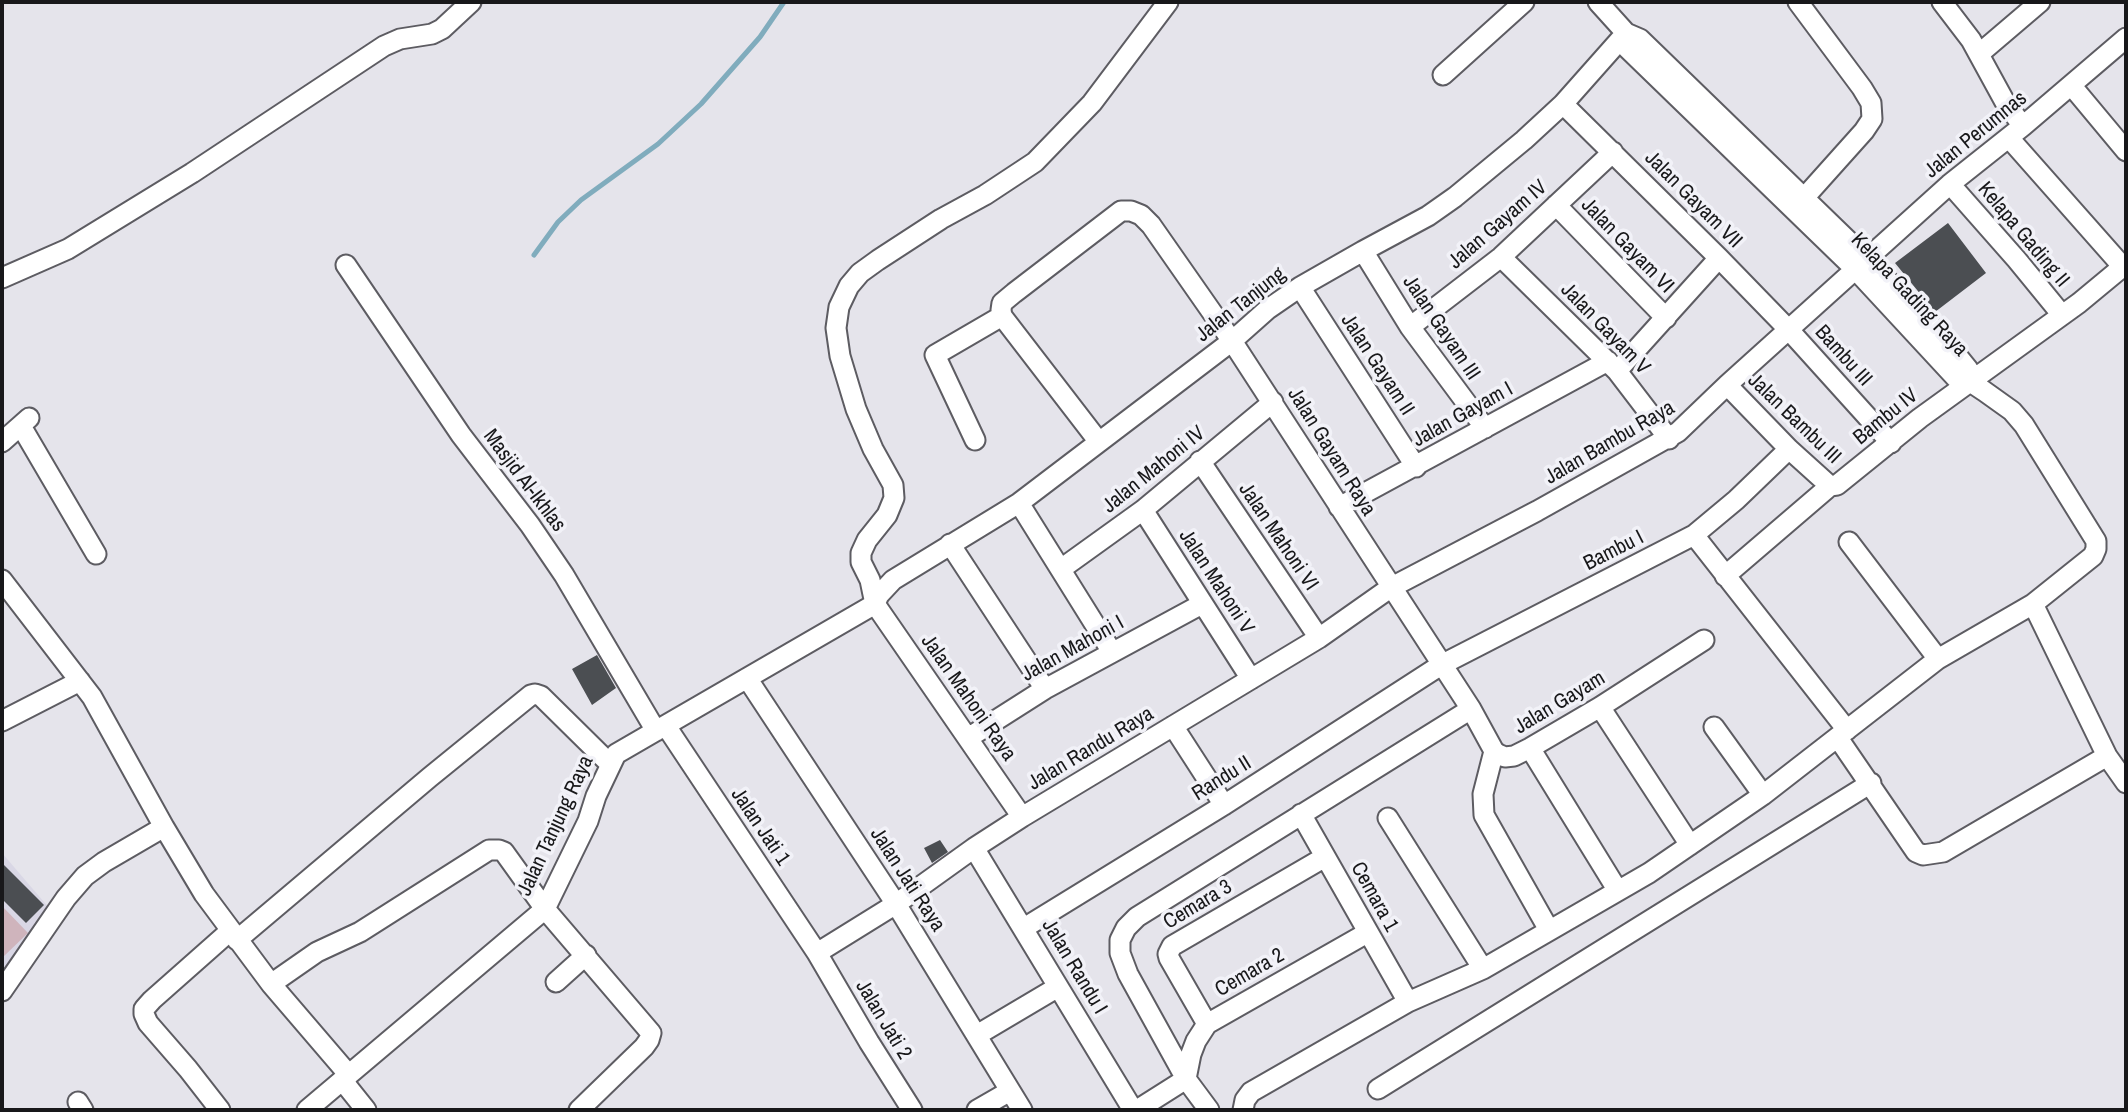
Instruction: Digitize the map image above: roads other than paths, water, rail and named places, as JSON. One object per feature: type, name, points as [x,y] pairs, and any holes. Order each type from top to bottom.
[{"type":"street","points":[[2,278],[68,249],[192,173],[384,46],[400,39],[432,34],[442,29],[471,2]]},
{"type":"street","name":"Jalan Mahoni Raya","points":[[1022,817],[875,604],[860,553],[887,515],[894,498],[893,485],[873,449],[856,409],[840,356],[836,328],[839,307],[849,286],[860,273],[941,219],[985,195],[1035,162],[1092,103],[1168,2]]},
{"type":"street","points":[[1443,75],[1524,2]]},
{"type":"street","points":[[1598,2],[1626,33]]},
{"type":"street","points":[[1798,2],[1862,88],[1871,103],[1872,118],[1864,131],[1804,198]]},
{"type":"street","points":[[1942,2],[1979,54],[2007,104],[2016,132],[2124,266]]},
{"type":"street","points":[[1979,54],[2040,2]]},
{"type":"street","name":"Jalan Tanjung","points":[[875,604],[893,580],[1019,503],[1232,341],[1268,309],[1300,287],[1428,216],[1455,197],[1563,104],[1626,33]]},
{"type":"street","name":"Kelapa Gading Raya","points":[[1242,1110],[1251,1092],[1408,1002],[1483,969],[1618,891],[1690,845],[1763,795],[1938,659],[2033,604],[2093,556],[2096,541],[2024,425],[1998,400],[1969,381],[1956,379],[1861,264],[1804,198],[1640,39],[1626,33],[1627,48],[1633,55],[1861,264]]},
{"type":"street","name":"Jalan Perumnas","points":[[1861,264],[1950,184],[2016,132],[2126,37]]},
{"type":"street","points":[[2071,85],[2126,151]]},
{"type":"street","name":"Jalan Gayam VII","points":[[1563,104],[1788,330]]},
{"type":"street","name":"Jalan Gayam IV","points":[[1410,327],[1501,257],[1613,152]]},
{"type":"street","name":"Kelapa Gading II","points":[[1950,184],[2062,315]]},
{"type":"street","name":"Jalan Gayam VI","points":[[1556,205],[1666,318]]},
{"type":"street","name":"Jalan Gayam Raya","points":[[1002,316],[1002,303],[1121,211],[1141,215],[1151,225],[1273,402],[1390,588]]},
{"type":"street","name":"Jalan Gayam III","points":[[1363,251],[1410,327],[1485,428]]},
{"type":"street","name":"Jalan Gayam V","points":[[1501,257],[1613,366],[1669,439]]},
{"type":"street","name":"Jalan Gayam I","points":[[1339,507],[1485,428],[1613,366],[1666,318],[1719,258]]},
{"type":"street","name":"Jalan Bambu Raya","points":[[1390,588],[1669,439],[1689,424],[1727,385],[1861,264]]},
{"type":"street","name":"Masjid Al-Ikhlas","points":[[346,265],[461,435],[530,525],[661,728]]},
{"type":"street","name":"Bambu IV","points":[[1725,576],[1830,486],[1837,485],[1920,418],[2062,315],[2124,266]]},
{"type":"street","name":"Jalan Gayam II","points":[[1300,287],[1416,467]]},
{"type":"street","points":[[975,440],[935,355],[1002,316],[1099,442]]},
{"type":"street","name":"Bambu III","points":[[1788,330],[1891,443]]},
{"type":"street","name":"Jalan Bambu III","points":[[1727,385],[1789,449],[1830,486]]},
{"type":"street","name":"Jalan Mahoni IV","points":[[1061,569],[1143,510],[1273,402]]},
{"type":"street","points":[[2,442],[25,422],[96,554]]},
{"type":"street","name":"Bambu I","points":[[1441,665],[1694,535],[1736,500],[1789,449]]},
{"type":"street","name":"Jalan Mahoni VI","points":[[1200,461],[1319,638]]},
{"type":"street","points":[[1019,503],[1112,652]]},
{"type":"street","name":"Jalan Mahoni V","points":[[1143,510],[1251,678]]},
{"type":"street","points":[[1694,535],[1843,734],[1892,820],[1916,852],[1923,855],[1943,852],[2107,756]]},
{"type":"street","points":[[1849,542],[1938,659]]},
{"type":"street","points":[[950,544],[1045,689]]},
{"type":"street","points":[[2,580],[92,697],[204,894],[345,1077],[366,1110]]},
{"type":"street","name":"Jalan Randu Raya","points":[[817,953],[897,904],[1022,817],[1319,638],[1390,588]]},
{"type":"street","name":"Jalan Gayam","points":[[1390,588],[1471,709],[1494,751],[1505,757],[1514,756],[1530,748],[1600,707],[1704,640]]},
{"type":"street","name":"Jalan Tanjung Raya","points":[[307,1110],[545,909],[588,821],[616,754],[875,604]]},
{"type":"street","name":"Jalan Mahoni I","points":[[968,738],[1045,689],[1202,604]]},
{"type":"street","points":[[2033,604],[2107,756],[2126,783]]},
{"type":"street","name":"Randu II","points":[[1024,928],[1224,805],[1441,665]]},
{"type":"street","name":"Jalan Jati Raya","points":[[747,678],[897,904],[1022,1110]]},
{"type":"street","points":[[2,720],[80,681]]},
{"type":"street","points":[[220,1110],[148,1023],[144,1009],[152,1000],[531,695],[541,696],[610,764]]},
{"type":"street","points":[[1600,707],[1690,845]]},
{"type":"street","points":[[1209,1110],[1186,1079],[1128,974],[1120,953],[1120,940],[1126,928],[1137,917],[1471,709]]},
{"type":"street","points":[[1173,726],[1224,805]]},
{"type":"street","points":[[1714,727],[1763,795]]},
{"type":"street","name":"Jalan Jati 1","points":[[661,728],[817,953]]},
{"type":"street","points":[[1530,748],[1618,891]]},
{"type":"street","points":[[1494,751],[1483,794],[1484,816],[1549,930]]},
{"type":"street","points":[[1378,1089],[1871,783]]},
{"type":"street","name":"Cemara 1","points":[[1301,814],[1408,1002]]},
{"type":"street","points":[[1388,818],[1483,969]]},
{"type":"street","points":[[2,991],[66,898],[85,876],[164,827]]},
{"type":"street","name":"Jalan Randu I","points":[[974,848],[1135,1110]]},
{"type":"street","points":[[271,984],[317,952],[360,932],[489,850],[505,852],[545,909],[651,1032],[644,1047],[579,1110]]},
{"type":"street","name":"Cemara 3","points":[[1207,1024],[1168,958],[1172,946],[1325,857]]},
{"type":"street","name":"Cemara 2","points":[[1186,1079],[1191,1054],[1207,1024],[1367,933]]},
{"type":"street","name":"Jalan Jati 2","points":[[817,953],[912,1110]]},
{"type":"street","points":[[556,982],[586,955]]},
{"type":"street","points":[[977,1035],[1058,987]]},
{"type":"street","points":[[1135,1110],[1186,1079]]},
{"type":"street","points":[[977,1110],[1010,1091]]},
{"type":"waterway","points":[[534,255],[558,222],[581,200],[658,144],[701,104],[760,37],[784,2]]}]
